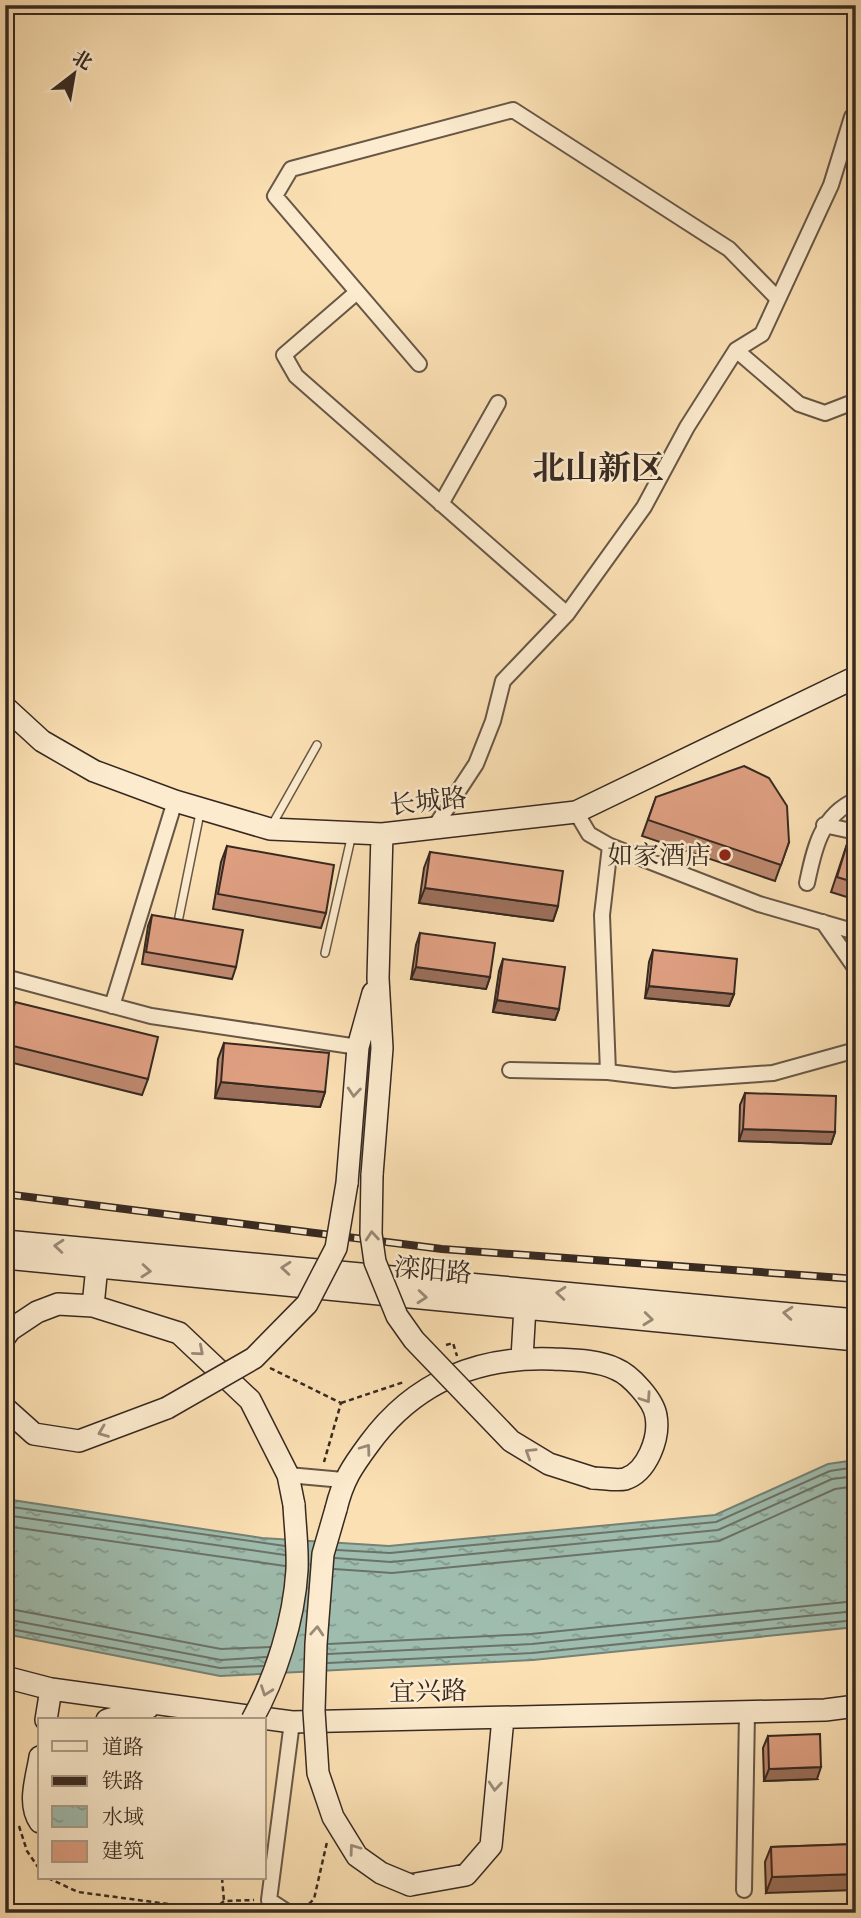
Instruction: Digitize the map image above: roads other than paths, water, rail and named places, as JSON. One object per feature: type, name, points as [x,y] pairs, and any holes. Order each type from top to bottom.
[{"type":"street","points":[[419,364],[275,196],[291,169],[513,110],[729,249],[778,299]]},
{"type":"street","points":[[434,828],[476,764],[493,721],[503,681],[567,614],[644,507],[687,427],[736,350],[762,334],[831,185],[852,117],[856,117]]},
{"type":"street","points":[[358,292],[284,355],[296,376],[567,614]]},
{"type":"street","points":[[736,350],[799,404],[825,412],[856,401]]},
{"type":"street","points":[[442,505],[498,403]]},
{"type":"street","name":"长城路","points":[[5,707],[42,741],[94,771],[175,801],[270,829],[382,834],[576,812],[856,677]]},
{"type":"street","points":[[807,883],[814,849],[824,825],[842,806],[856,800]]},
{"type":"street","points":[[112,1006],[175,801]]},
{"type":"street","points":[[576,812],[589,834],[610,846],[759,904],[856,932]]},
{"type":"street","points":[[824,825],[856,832]]},
{"type":"street","points":[[382,834],[378,978],[382,1048],[372,1175],[371,1234],[375,1262],[397,1316],[414,1340],[511,1440],[548,1464],[593,1478],[625,1479],[646,1464],[656,1432],[656,1414],[638,1387],[616,1369],[575,1360],[522,1358],[483,1364],[422,1389],[388,1418],[343,1480],[323,1554],[314,1711],[318,1773],[333,1817],[357,1856],[381,1873],[410,1885],[467,1875],[491,1846],[503,1718]]},
{"type":"street","points":[[608,1072],[602,915],[610,846]]},
{"type":"street","points":[[822,922],[856,969]]},
{"type":"street","points":[[5,977],[151,1016],[358,1046]]},
{"type":"street","points":[[5,1408],[34,1434],[79,1441],[167,1408],[254,1358],[307,1304],[336,1248],[347,1183],[358,1046],[378,978]]},
{"type":"street","points":[[510,1070],[608,1072],[674,1080],[773,1073],[856,1050]]},
{"type":"street","name":"滦阳路","points":[[5,1241],[856,1320]]},
{"type":"street","name":"滦阳路","points":[[5,1258],[856,1340]]},
{"type":"street","points":[[93,1306],[97,1266]]},
{"type":"street","points":[[5,1337],[10,1330],[58,1304],[93,1306],[179,1333],[250,1400],[288,1475],[295,1505],[297,1571],[285,1634],[264,1699],[253,1718]]},
{"type":"street","points":[[522,1358],[525,1307]]},
{"type":"street","points":[[288,1475],[343,1480]]},
{"type":"street","name":"宜兴路","points":[[5,1677],[51,1689],[261,1718]]},
{"type":"street","points":[[46,1718],[51,1689]]},
{"type":"street","points":[[114,1718],[159,1705]]},
{"type":"street","name":"宜兴路","points":[[266,1719],[292,1722],[503,1718],[747,1712],[856,1706]]},
{"type":"street","points":[[744,1890],[747,1712]]},
{"type":"street","points":[[289,1913],[269,1900],[292,1722]]},
{"type":"street","points":[[38,1769],[33,1794],[35,1816],[38,1820]]},
{"type":"lane","points":[[270,829],[317,745]]},
{"type":"lane","points":[[179,917],[201,808]]},
{"type":"lane","points":[[325,953],[352,834]]},
{"type":"water","points":[[856,1460],[856,1627],[533,1660],[220,1676],[5,1634],[5,1499],[262,1538],[389,1546],[715,1515],[828,1464]]},
{"type":"railway","points":[[5,1194],[442,1249],[856,1279]]},
{"type":"place","name":"如家酒店","points":[[725,855]]},
{"type":"district","name":"北山新区","points":[[598,467]]}]
